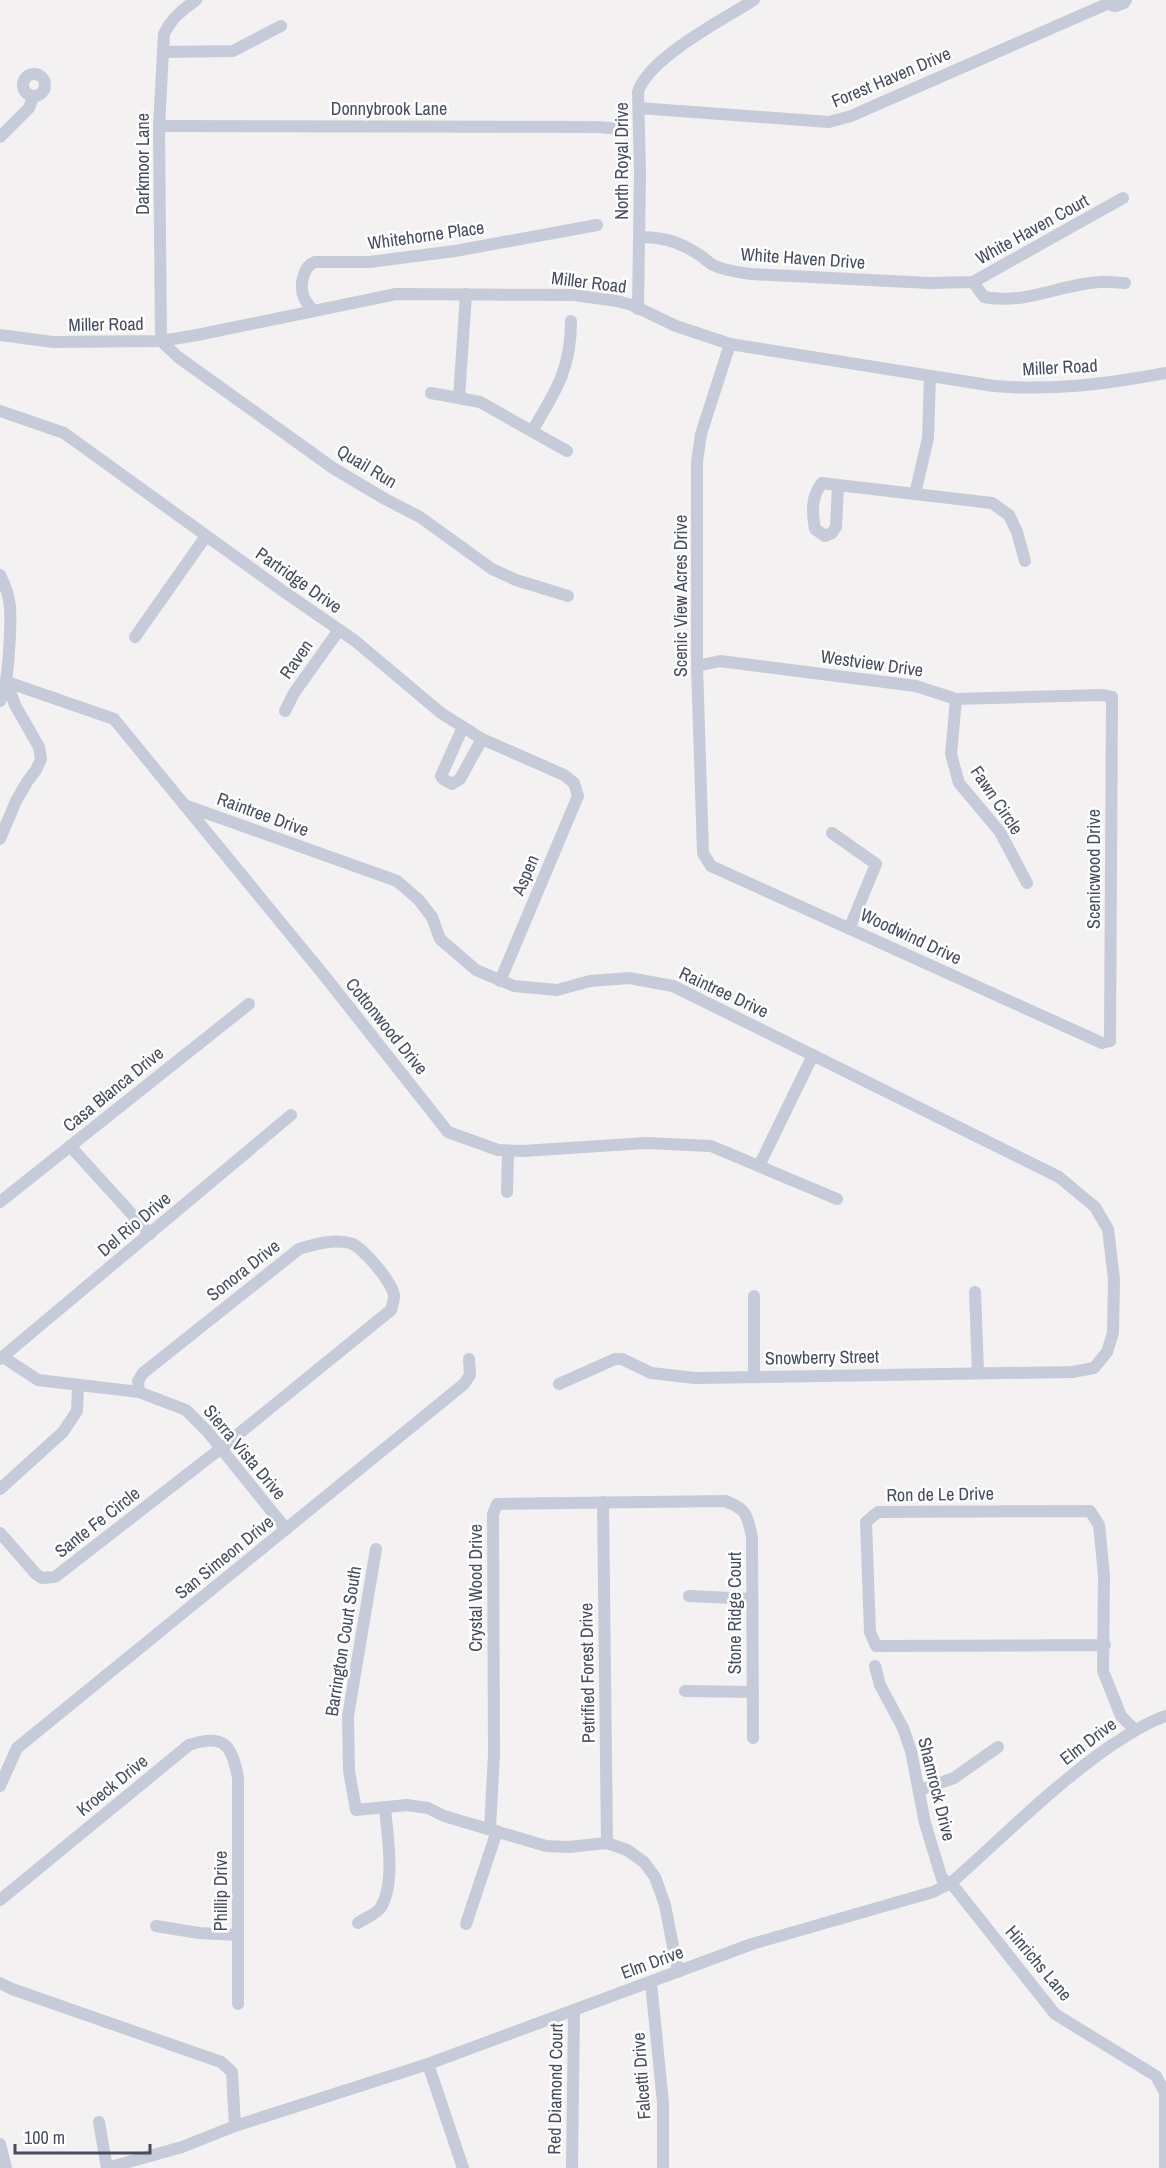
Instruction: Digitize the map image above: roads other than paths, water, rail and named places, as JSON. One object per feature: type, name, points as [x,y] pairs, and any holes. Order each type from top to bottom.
[{"type":"street","name":"Darkmoor Lane","points":[[161,341],[159,126],[164,34],[177,14],[196,0]]},
{"type":"street","name":"North Royal Drive","points":[[638,309],[638,92],[641,82],[670,53],[754,0]]},
{"type":"street","name":"Forest Haven Drive","points":[[639,108],[829,122],[851,116],[1108,1],[1119,6],[1126,0]]},
{"type":"street","points":[[163,52],[233,51],[281,26]]},
{"type":"street","points":[[0,137],[29,108],[33,97]]},
{"type":"street","name":"Donnybrook Lane","points":[[159,126],[565,126],[620,129]]},
{"type":"street","name":"White Haven Court","points":[[1123,198],[973,282],[984,297],[997,300],[1021,299],[1101,281],[1125,283]]},
{"type":"street","name":"Whitehorne Place","points":[[313,311],[303,296],[302,285],[304,272],[310,264],[315,262],[369,262],[444,252],[597,225]]},
{"type":"street","name":"White Haven Drive","points":[[639,237],[674,240],[699,254],[711,264],[727,270],[750,274],[930,283],[973,282]]},
{"type":"street","name":"Miller Road","points":[[0,335],[53,342],[161,341],[396,294],[574,295],[617,301],[676,326],[730,344],[930,376],[1031,389],[1076,387],[1166,374]]},
{"type":"street","points":[[459,398],[466,294]]},
{"type":"street","points":[[532,431],[564,371],[571,347],[572,321]]},
{"type":"street","name":"Quail Run","points":[[161,341],[178,357],[333,468],[420,517],[492,569],[516,580],[568,596]]},
{"type":"street","name":"Scenic View Acres Drive","points":[[703,853],[698,666],[697,462],[701,434],[730,344]]},
{"type":"street","points":[[915,494],[928,438],[930,376]]},
{"type":"street","points":[[431,393],[480,402],[567,451]]},
{"type":"street","name":"Partridge Drive","points":[[0,411],[64,432],[339,630],[441,713],[482,739],[564,775],[574,783]]},
{"type":"street","points":[[838,485],[992,503],[1009,515],[1017,532],[1025,561]]},
{"type":"street","points":[[135,637],[206,536]]},
{"type":"street","points":[[0,575],[10,607],[7,682],[0,700]]},
{"type":"street","name":"Raven","points":[[285,711],[294,693],[339,630]]},
{"type":"street","name":"Westview Drive","points":[[698,666],[720,661],[847,677],[916,686],[956,699],[1102,695],[1112,697]]},
{"type":"street","points":[[0,839],[16,801],[41,759],[39,747],[15,705],[7,682]]},
{"type":"street","name":"Cottonwood Drive","points":[[7,682],[114,719],[334,988],[448,1132],[498,1150],[646,1143],[711,1146],[837,1199]]},
{"type":"street","name":"Scenicwood Drive","points":[[1110,1041],[1112,697]]},
{"type":"street","name":"Fawn Circle","points":[[956,699],[951,754],[959,783],[1000,832],[1027,883]]},
{"type":"street","points":[[463,727],[441,776],[443,779],[452,784],[460,778],[482,739]]},
{"type":"street","name":"Aspen","points":[[500,981],[578,796],[574,783]]},
{"type":"street","name":"Raintree Drive","points":[[184,805],[397,881],[419,900],[432,917],[440,939],[476,970],[500,981],[514,986],[557,990],[590,981],[629,978],[673,986],[1059,1177],[1095,1207],[1108,1229],[1114,1279],[1113,1333],[1107,1352],[1094,1368]]},
{"type":"street","points":[[832,833],[876,864],[850,927]]},
{"type":"street","name":"Woodwind Drive","points":[[703,853],[711,866],[1102,1043],[1110,1041]]},
{"type":"street","name":"Casa Blanca Drive","points":[[0,1202],[249,1004]]},
{"type":"street","points":[[759,1166],[813,1055]]},
{"type":"street","name":"Del Rio Drive","points":[[1,1358],[291,1115]]},
{"type":"street","points":[[70,1146],[150,1234]]},
{"type":"street","points":[[507,1192],[508,1150]]},
{"type":"street","name":"Sonora Drive","points":[[139,1392],[138,1381],[143,1373],[299,1249],[328,1241],[353,1243],[380,1269],[391,1287],[394,1295],[391,1310],[220,1449]]},
{"type":"street","points":[[975,1292],[978,1372]]},
{"type":"street","points":[[754,1296],[754,1377]]},
{"type":"street","name":"Sierra Vista Drive","points":[[1,1358],[38,1380],[139,1392],[186,1410],[207,1431],[286,1529]]},
{"type":"street","name":"San Simeon Drive","points":[[0,1786],[17,1748],[464,1384],[470,1375],[469,1359]]},
{"type":"street","name":"Snowberry Street","points":[[559,1384],[615,1359],[622,1359],[651,1373],[696,1378],[1072,1372],[1094,1368]]},
{"type":"street","points":[[0,1489],[63,1432],[77,1411],[78,1386]]},
{"type":"street","name":"Sante Fe Circle","points":[[0,1533],[36,1574],[42,1578],[55,1577],[220,1449]]},
{"type":"street","name":"Crystal Wood Drive","points":[[494,1829],[492,1514],[497,1503],[724,1501]]},
{"type":"street","name":"Stone Ridge Court","points":[[724,1501],[743,1509],[752,1537],[753,1738]]},
{"type":"street","name":"Petrified Forest Drive","points":[[603,1502],[607,1843]]},
{"type":"street","name":"Ron de Le Drive","points":[[1105,1645],[876,1646],[870,1632],[867,1522],[878,1512],[1090,1511],[1099,1525],[1104,1575],[1105,1645],[1103,1671],[1121,1716],[1135,1730]]},
{"type":"street","name":"Barrington Court South","points":[[376,1549],[348,1716],[349,1771],[356,1810],[385,1807]]},
{"type":"street","points":[[689,1596],[752,1599]]},
{"type":"street","name":"Shamrock Drive","points":[[875,1666],[880,1685],[903,1728],[911,1751],[925,1823],[942,1879],[951,1883]]},
{"type":"street","points":[[685,1691],[753,1692]]},
{"type":"street","name":"Elm Drive","points":[[107,2168],[182,2147],[235,2126],[428,2064],[752,1944],[933,1892],[951,1883],[1054,1790],[1096,1756],[1135,1730],[1166,1716]]},
{"type":"street","name":"Kroeck Drive","points":[[0,1900],[189,1745],[204,1740],[216,1742],[230,1749],[238,1778]]},
{"type":"street","points":[[920,1790],[954,1778],[998,1747]]},
{"type":"street","name":"Phillip Drive","points":[[238,1778],[238,2004]]},
{"type":"street","points":[[358,1923],[380,1909],[387,1892],[389,1866],[385,1807],[407,1805],[428,1808],[444,1816],[546,1846],[568,1847],[607,1843],[627,1850],[644,1862],[655,1878],[665,1905],[678,1972]]},
{"type":"street","points":[[466,1924],[494,1829]]},
{"type":"street","name":"Hinrichs Lane","points":[[951,1883],[1055,2014],[1156,2076],[1165,2093],[1165,2168]]},
{"type":"street","points":[[156,1926],[199,1933],[238,1935]]},
{"type":"street","points":[[0,1983],[222,2062],[232,2072],[235,2126]]},
{"type":"street","name":"Falcetti Drive","points":[[651,1983],[663,2103],[663,2168]]},
{"type":"street","name":"Red Diamond Court","points":[[572,2168],[574,2010]]},
{"type":"street","points":[[428,2064],[463,2168]]},
{"type":"street","points":[[99,2122],[107,2168]]},
{"type":"street","points":[[0,2144],[6,2168]]}]
